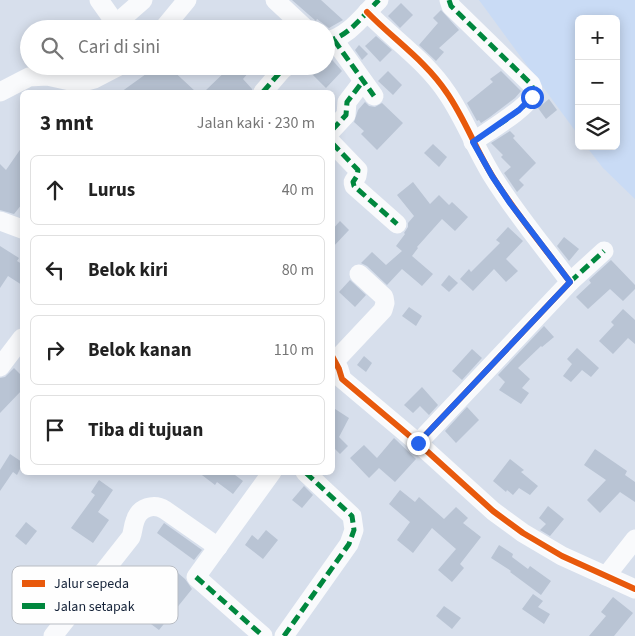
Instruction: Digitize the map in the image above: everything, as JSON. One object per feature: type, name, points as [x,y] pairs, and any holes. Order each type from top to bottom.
[{"type":"street","points":[[99,0],[110,20]]},
{"type":"street","points":[[120,20],[143,0]]},
{"type":"street","points":[[170,20],[187,0]]},
{"type":"street","points":[[275,0],[296,20]]},
{"type":"street","points":[[449,0],[451,6],[531,84],[534,90],[532,97],[519,110],[473,142]]},
{"type":"street","points":[[335,38],[352,26],[373,6],[381,26],[426,66],[448,94],[492,176],[510,203],[570,282]]},
{"type":"street","points":[[335,47],[368,89],[347,102],[346,115],[335,127]]},
{"type":"street","points":[[0,92],[29,77],[37,75]]},
{"type":"street","points":[[61,75],[79,84],[102,75]]},
{"type":"street","points":[[265,90],[278,75]]},
{"type":"street","points":[[335,146],[358,170],[353,182],[354,186],[397,224]]},
{"type":"street","points":[[0,221],[20,229]]},
{"type":"street","points":[[418,443],[570,282],[604,251]]},
{"type":"street","points":[[335,357],[383,310],[384,298],[359,274]]},
{"type":"street","points":[[335,367],[337,385],[418,443],[493,511],[523,533],[562,556],[606,576],[634,593]]},
{"type":"street","points":[[263,636],[196,577],[270,475]]},
{"type":"street","points":[[284,636],[349,544],[354,530],[352,516],[308,475]]},
{"type":"street","points":[[109,566],[131,538],[138,514],[153,505],[165,510],[218,547]]},
{"type":"street","points":[[606,576],[635,539]]},
{"type":"street","points":[[53,636],[63,624]]},
{"type":"shaded area","points":[[479,0],[635,0],[635,199],[603,168],[589,150],[620,150],[620,15],[575,15],[575,131]]},
{"type":"building","points":[[292,0],[321,0],[343,20],[335,25],[335,20],[315,20]]},
{"type":"building","points":[[401,3],[413,15],[400,28],[388,16]]},
{"type":"building","points":[[441,10],[459,30],[439,48],[444,52],[436,61],[419,45],[438,23],[433,18]]},
{"type":"building","points":[[376,36],[392,50],[380,62],[365,46]]},
{"type":"building","points":[[359,45],[368,54],[362,60],[355,50]]},
{"type":"building","points":[[335,63],[342,71],[326,88],[313,75],[335,75]]},
{"type":"building","points":[[388,71],[402,85],[393,95],[378,81]]},
{"type":"building","points":[[501,71],[521,91],[515,98],[481,123],[479,120],[477,121],[467,103],[493,82],[490,79]]},
{"type":"building","points":[[145,75],[178,75],[194,90],[124,90]]},
{"type":"building","points":[[222,75],[246,75],[243,79],[252,89],[252,90],[206,90]]},
{"type":"building","points":[[549,99],[557,110],[546,119],[538,108]]},
{"type":"building","points":[[365,102],[369,106],[375,107],[382,103],[403,123],[377,150],[361,134],[364,131],[354,122],[358,110]]},
{"type":"building","points":[[510,131],[515,136],[513,138],[536,163],[519,180],[524,185],[517,192],[504,173],[511,167],[501,157],[503,155],[491,143]]},
{"type":"building","points":[[433,144],[447,157],[439,167],[424,153]]},
{"type":"building","points":[[20,150],[20,206],[14,214],[0,210],[0,164],[6,170]]},
{"type":"building","points":[[413,182],[430,204],[439,195],[449,205],[452,202],[468,217],[455,231],[442,219],[417,247],[412,256],[433,274],[422,286],[402,269],[387,285],[367,266],[361,263],[372,252],[386,265],[402,251],[396,246],[405,234],[408,223],[414,216],[397,195]]},
{"type":"building","points":[[340,221],[349,230],[335,245],[335,227]]},
{"type":"building","points":[[508,227],[523,241],[506,259],[518,271],[506,282],[494,269],[473,291],[460,279],[469,269],[471,272],[500,243],[496,240]]},
{"type":"building","points":[[564,237],[579,249],[569,261],[557,246]]},
{"type":"building","points":[[0,246],[19,258],[17,261],[20,263],[20,284],[8,276],[0,288]]},
{"type":"building","points":[[611,260],[635,285],[635,289],[623,301],[610,289],[588,309],[576,297],[591,283],[589,280]]},
{"type":"building","points":[[449,275],[458,283],[449,292],[441,285]]},
{"type":"building","points":[[350,280],[366,295],[355,307],[339,292]]},
{"type":"building","points":[[409,307],[422,316],[416,326],[402,316]]},
{"type":"building","points":[[623,309],[635,320],[635,344],[628,338],[613,354],[599,341],[614,325],[611,322]]},
{"type":"building","points":[[544,326],[554,337],[541,346],[518,368],[530,379],[522,388],[529,393],[521,404],[499,390],[505,382],[498,375]]},
{"type":"building","points":[[577,348],[599,368],[591,377],[582,370],[571,382],[563,376],[572,364],[567,359]]},
{"type":"building","points":[[472,349],[482,358],[462,380],[452,371]]},
{"type":"building","points":[[364,356],[372,363],[366,372],[357,365]]},
{"type":"building","points":[[14,368],[20,374],[20,392],[0,413],[0,378],[5,377]]},
{"type":"building","points":[[422,387],[438,405],[429,415],[420,406],[413,413],[404,405]]},
{"type":"building","points":[[467,407],[479,420],[456,443],[445,431]]},
{"type":"building","points":[[335,409],[349,418],[339,437],[348,446],[340,454],[335,449]]},
{"type":"building","points":[[394,438],[416,459],[395,482],[379,468],[369,478],[350,458],[364,445],[377,458]]},
{"type":"building","points":[[595,449],[627,471],[625,475],[635,482],[635,502],[620,492],[600,513],[587,500],[606,480],[584,465]]},
{"type":"building","points":[[10,454],[20,461],[20,469],[17,475],[13,472],[0,491],[0,470]]},
{"type":"building","points":[[510,459],[524,470],[521,472],[538,486],[530,495],[519,488],[513,495],[507,490],[506,492],[493,481]]},
{"type":"building","points":[[202,475],[235,475],[243,481],[233,494],[217,482],[215,485]]},
{"type":"building","points":[[99,480],[113,490],[98,512],[109,520],[93,543],[71,528],[95,495],[91,492]]},
{"type":"building","points":[[304,486],[313,495],[302,508],[292,500]]},
{"type":"building","points":[[400,490],[415,502],[419,497],[444,519],[456,507],[468,518],[463,523],[481,537],[460,564],[464,568],[452,582],[438,570],[456,549],[432,528],[413,553],[397,540],[410,522],[389,504]]},
{"type":"building","points":[[548,506],[564,519],[550,536],[540,530],[546,524],[539,518]]},
{"type":"building","points":[[26,522],[37,531],[26,545],[15,536]]},
{"type":"building","points":[[164,523],[202,550],[194,560],[157,533]]},
{"type":"building","points":[[266,530],[278,540],[263,559],[245,545],[252,535],[258,540]]},
{"type":"building","points":[[499,545],[513,554],[512,557],[528,569],[530,566],[551,581],[541,595],[491,558]]},
{"type":"building","points":[[178,573],[192,589],[178,606]]},
{"type":"building","points":[[533,594],[543,601],[538,607],[550,614],[544,624],[522,609]]},
{"type":"building","points":[[613,597],[633,613],[614,636],[589,636],[606,616],[601,612]]},
{"type":"building","points":[[444,606],[461,618],[452,629],[436,616]]},
{"type":"building","points":[[151,624],[164,624],[159,630]]},
{"type":"marked path","points":[[335,38],[355,25],[379,0]]},
{"type":"marked path","points":[[449,0],[451,6],[531,84],[533,90],[533,94],[523,107],[473,142]]},
{"type":"marked path","points":[[335,41],[374,96]]},
{"type":"marked path","points":[[265,90],[278,75]]},
{"type":"marked path","points":[[335,127],[346,115],[347,102],[363,81]]},
{"type":"marked path","points":[[335,146],[358,170],[353,182],[354,186],[397,224]]},
{"type":"marked path","points":[[570,282],[604,251]]},
{"type":"marked path","points":[[284,636],[349,544],[354,530],[352,516],[308,475]]},
{"type":"marked path","points":[[196,577],[263,636]]},
{"type":"cycle path","points":[[367,12],[439,81],[502,191],[570,282],[418,443]]},
{"type":"cycle path","points":[[335,362],[342,379],[418,443],[493,511],[523,533],[562,556],[635,589]]},
{"type":"route","points":[[418,443],[549,302],[570,282],[510,203],[473,142],[519,110],[532,97]]}]
